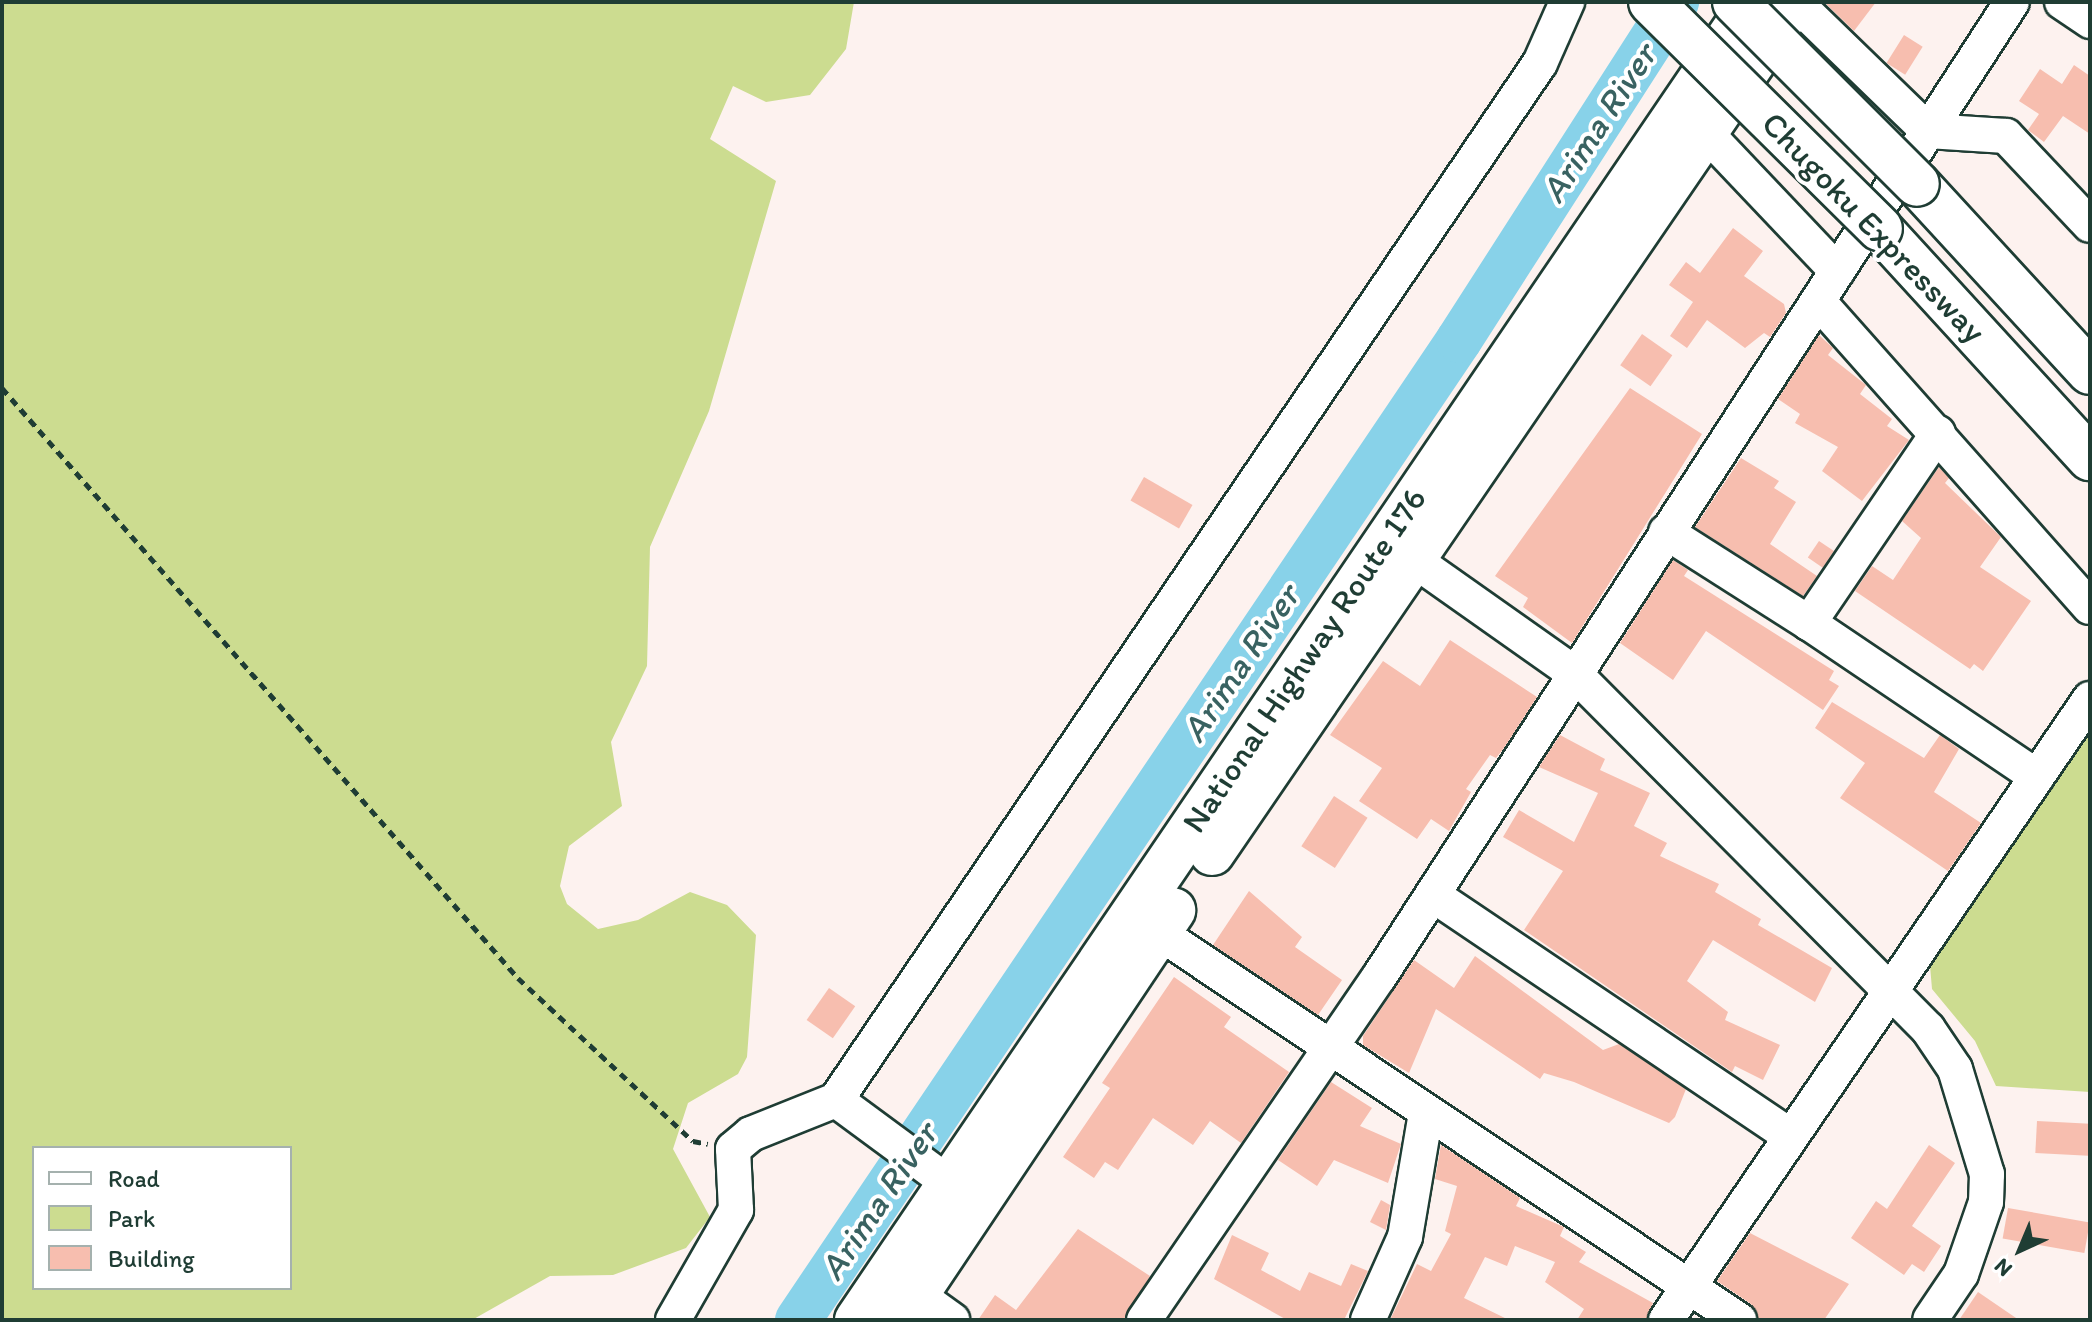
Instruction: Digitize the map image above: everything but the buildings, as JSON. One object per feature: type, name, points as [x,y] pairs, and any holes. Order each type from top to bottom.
[{"type":"highway","name":"Chugoku Expressway","points":[[1651,2],[1880,229],[2090,458]]},
{"type":"highway","name":"Chugoku Expressway","points":[[1735,2],[1917,184],[2090,372]]},
{"type":"highway","name":"National Highway Route 176","points":[[857,1320],[901,1296],[1158,932],[1398,550],[1753,2]]},
{"type":"highway","name":"National Highway Route 176","points":[[901,1296],[940,1177],[1705,132],[1794,2]]},
{"type":"highway","points":[[1917,184],[2090,345]]},
{"type":"street","points":[[673,1320],[736,1210],[733,1149],[751,1134],[836,1100],[1540,63],[1567,2]]},
{"type":"street","points":[[1794,2],[1928,131],[2006,136],[2090,225]]},
{"type":"street","points":[[1144,1320],[1433,895],[1574,673],[2012,2]]},
{"type":"street","points":[[2062,2],[2090,21]]},
{"type":"street","points":[[1705,132],[1837,271]]},
{"type":"street","points":[[1818,301],[2090,607]]},
{"type":"street","points":[[1809,623],[1938,433]]},
{"type":"street","points":[[1666,532],[1809,623],[2037,777]]},
{"type":"street","points":[[1398,550],[1574,673],[1890,985],[1955,1069],[1987,1174],[1986,1202],[1961,1274],[1930,1320]]},
{"type":"street","points":[[1666,1320],[1890,985],[2090,699]]},
{"type":"street","points":[[1433,895],[1789,1135]]},
{"type":"street","points":[[1158,932],[1426,1113],[1691,1284],[1739,1320]]},
{"type":"street","points":[[836,1100],[940,1177]]},
{"type":"street","points":[[1368,1320],[1405,1237],[1426,1113]]},
{"type":"street","points":[[901,1296],[952,1320]]},
{"type":"path","points":[[2,388],[518,978],[693,1141],[733,1149]]},
{"type":"green space","points":[[2,2],[854,2],[846,49],[810,95],[766,102],[733,86],[710,139],[776,181],[709,411],[650,547],[647,666],[611,742],[622,806],[569,846],[560,886],[567,904],[598,929],[638,920],[690,892],[727,905],[756,935],[747,1057],[738,1074],[688,1103],[673,1149],[710,1217],[686,1248],[613,1275],[550,1276],[472,1320],[2,1320]]},
{"type":"green space","points":[[2090,728],[2090,1092],[1996,1086],[1975,1041],[1932,989],[1929,954]]},
{"type":"waterway","name":"Arima River","points":[[798,1320],[1459,340],[1676,2]]}]
